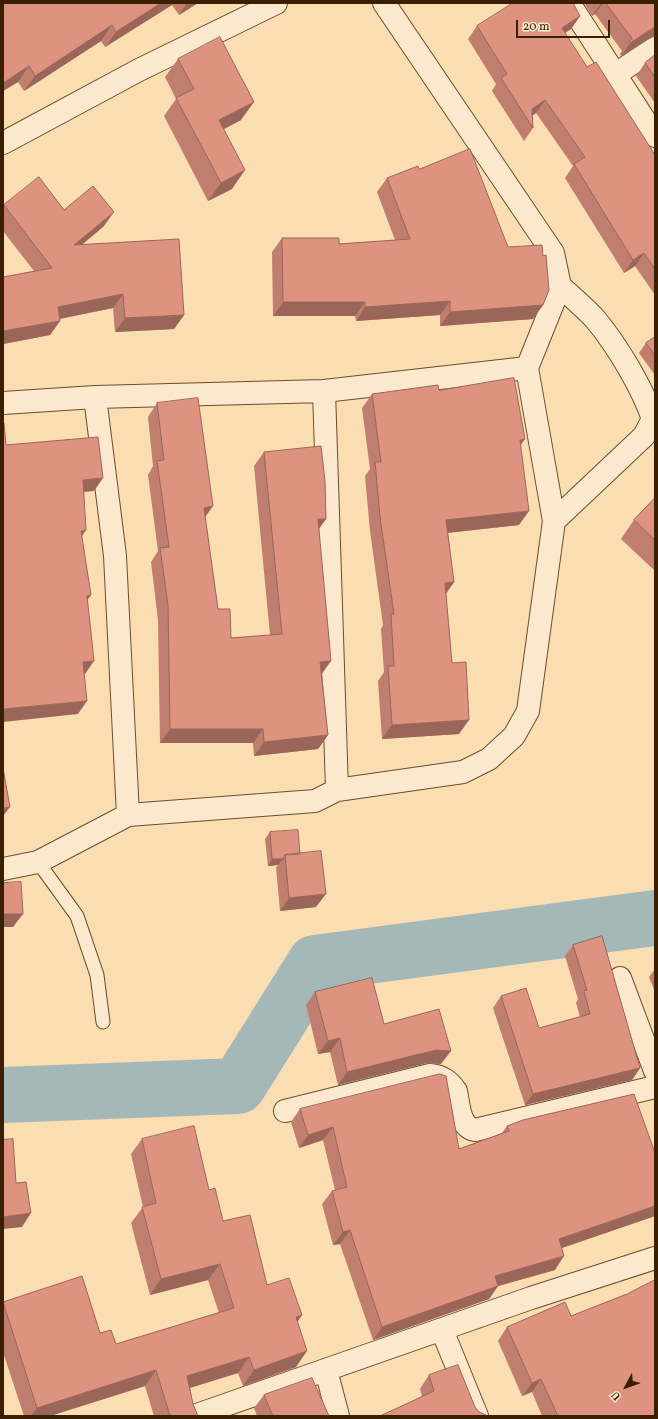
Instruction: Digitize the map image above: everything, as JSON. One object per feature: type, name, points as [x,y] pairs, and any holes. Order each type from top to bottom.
[{"type":"street","points":[[3,143],[139,70],[276,3]]},
{"type":"street","points":[[3,868],[38,862],[128,815],[315,801],[337,790],[463,772],[489,759],[514,736],[528,711],[554,521],[526,368],[560,286],[553,253],[384,3]]},
{"type":"street","points":[[569,3],[655,136]]},
{"type":"street","points":[[616,74],[655,48]]},
{"type":"street","points":[[554,521],[644,436],[654,419],[647,402],[629,369],[596,320],[560,286]]},
{"type":"street","points":[[3,403],[95,397],[324,391],[526,368]]},
{"type":"street","points":[[324,391],[337,790]]},
{"type":"street","points":[[95,397],[115,556],[128,815]]},
{"type":"street","points":[[620,978],[655,1071]]},
{"type":"street","points":[[285,1111],[435,1075],[445,1079],[456,1091],[464,1123],[470,1129],[475,1130],[655,1086]]},
{"type":"street","points":[[194,1416],[223,1411],[326,1370],[655,1258]]},
{"type":"street","points":[[442,1330],[477,1416]]},
{"type":"street","points":[[326,1370],[338,1416]]},
{"type":"lane","points":[[38,862],[77,916],[97,975],[103,1022]]},
{"type":"building","points":[[3,3],[161,3],[116,32],[112,25],[35,76],[29,66],[3,83]]},
{"type":"building","points":[[513,3],[573,3],[580,16],[562,28],[587,67],[596,62],[655,155],[655,269],[644,253],[633,260],[574,164],[585,157],[545,100],[532,109],[533,128],[501,78],[507,74],[477,26]]},
{"type":"building","points":[[606,3],[655,3],[655,27],[630,43],[629,41],[632,39]]},
{"type":"building","points":[[220,37],[254,102],[219,120],[245,170],[221,183],[176,98],[194,89],[178,59]]},
{"type":"building","points":[[655,55],[655,77],[645,63]]},
{"type":"building","points":[[470,149],[508,247],[542,245],[543,256],[546,255],[549,290],[543,305],[450,312],[450,301],[365,307],[365,302],[283,302],[282,238],[339,238],[339,244],[410,239],[387,178],[418,166],[419,169]]},
{"type":"building","points":[[39,177],[64,210],[93,186],[114,212],[74,245],[179,239],[184,315],[125,318],[123,294],[58,307],[60,321],[3,331],[3,277],[52,268],[4,205]]},
{"type":"building","points":[[655,337],[655,355],[646,343]]},
{"type":"building","points":[[514,378],[525,439],[520,440],[529,511],[446,520],[454,582],[445,583],[452,663],[466,662],[469,720],[392,725],[388,666],[394,666],[391,614],[394,614],[380,517],[375,462],[381,462],[372,394],[438,385],[439,390]]},
{"type":"building","points":[[198,398],[213,506],[204,508],[218,609],[230,609],[231,638],[282,634],[264,452],[321,446],[325,481],[326,519],[318,519],[331,661],[320,662],[328,735],[264,742],[263,729],[170,729],[168,605],[160,548],[169,547],[157,461],[164,460],[157,403]]},
{"type":"building","points":[[3,423],[6,445],[98,437],[103,478],[83,480],[86,530],[81,531],[91,595],[87,596],[94,661],[83,662],[87,701],[3,709]]},
{"type":"building","points":[[655,498],[655,540],[634,520]]},
{"type":"building","points":[[3,768],[10,807],[3,808]]},
{"type":"building","points":[[298,830],[300,854],[285,855],[283,859],[272,859],[270,832]]},
{"type":"building","points":[[321,851],[326,894],[289,898],[285,855]]},
{"type":"building","points":[[21,882],[23,914],[3,914],[3,883]]},
{"type":"building","points":[[602,936],[640,1068],[533,1094],[501,996],[526,988],[539,1028],[590,1014],[584,991],[587,990],[573,945]]},
{"type":"building","points":[[372,978],[384,1024],[439,1009],[451,1051],[436,1050],[347,1072],[340,1038],[328,1041],[315,992]]},
{"type":"building","points":[[440,1074],[446,1076],[459,1149],[509,1131],[507,1126],[523,1120],[634,1094],[655,1153],[655,1206],[559,1239],[564,1256],[495,1276],[498,1286],[382,1327],[350,1230],[343,1232],[332,1191],[347,1187],[333,1127],[308,1135],[300,1109]]},
{"type":"building","points":[[194,1126],[209,1190],[215,1188],[223,1221],[250,1215],[267,1285],[289,1278],[302,1315],[296,1317],[307,1351],[254,1370],[249,1357],[187,1376],[193,1404],[198,1416],[170,1416],[156,1370],[37,1408],[3,1302],[82,1276],[100,1333],[111,1330],[116,1344],[234,1308],[220,1264],[161,1279],[142,1207],[156,1203],[142,1139]]},
{"type":"building","points":[[13,1139],[16,1183],[26,1182],[31,1213],[3,1217],[3,1140]]},
{"type":"building","points":[[655,1280],[655,1416],[558,1416],[541,1379],[532,1383],[507,1327],[565,1302],[571,1316],[627,1294]]},
{"type":"building","points":[[458,1365],[475,1407],[479,1412],[486,1416],[380,1416],[434,1391],[429,1375]]},
{"type":"building","points":[[312,1378],[329,1416],[273,1416],[264,1395]]},
{"type":"waterway","points":[[3,1095],[238,1086],[315,963],[655,918]]}]
